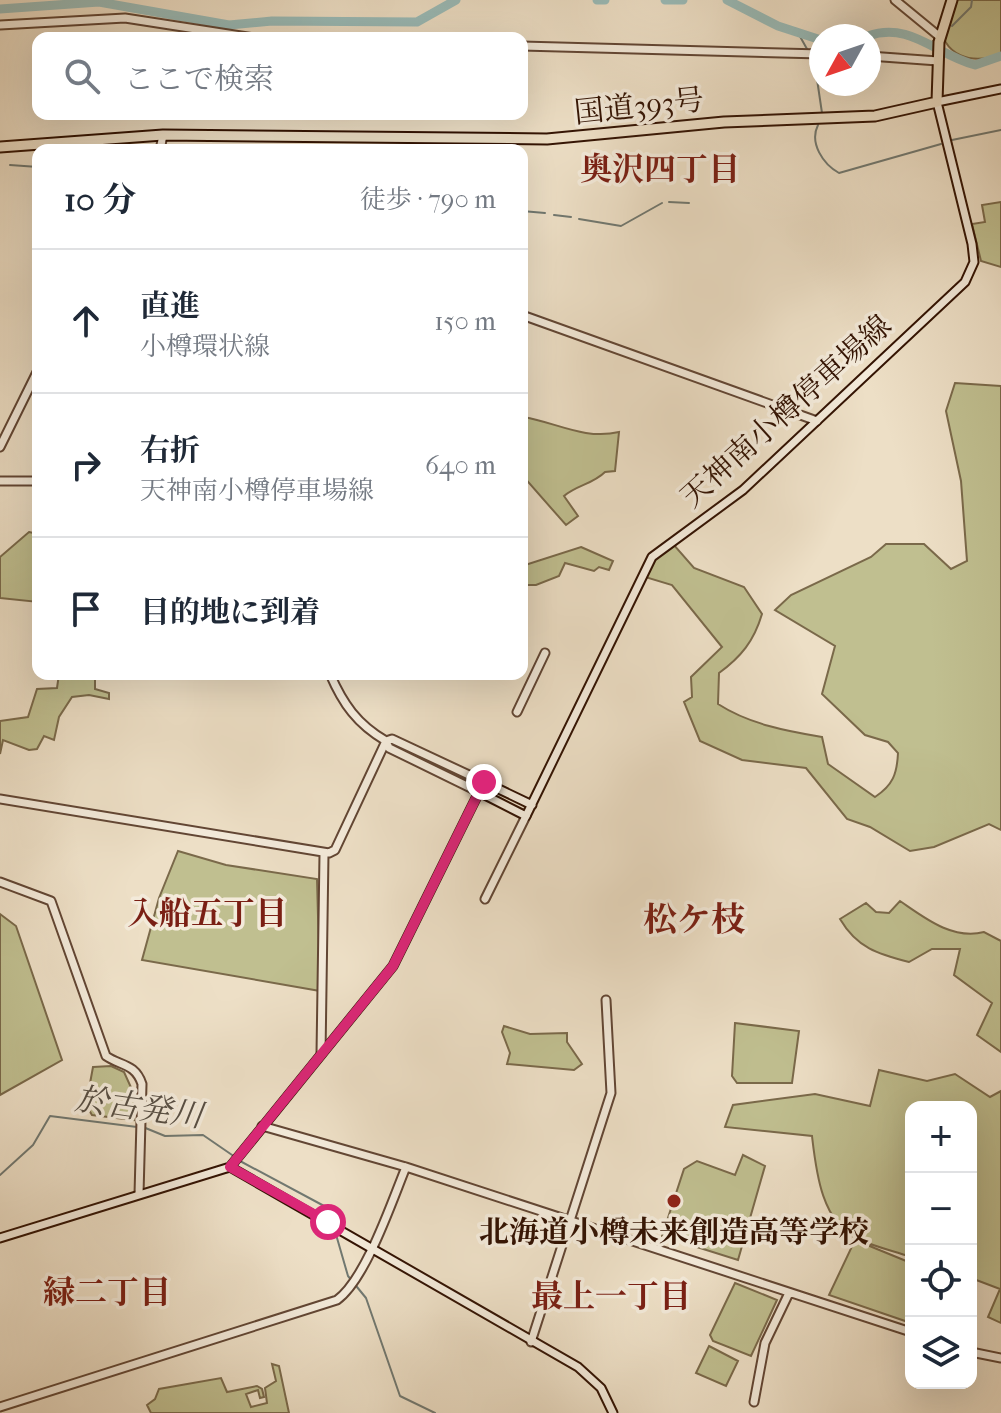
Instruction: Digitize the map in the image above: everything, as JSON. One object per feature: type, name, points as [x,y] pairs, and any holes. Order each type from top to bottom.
[{"type":"highway","points":[[937,102],[940,39],[952,0]]},
{"type":"highway","name":"国道393号","points":[[41,144],[163,135],[547,139],[717,122],[875,116],[937,102]]},
{"type":"highway","name":"国道393号","points":[[0,147],[32,145]]},
{"type":"street","points":[[895,0],[940,39]]},
{"type":"street","points":[[0,25],[125,18],[215,32]]},
{"type":"street","points":[[528,46],[809,54]]},
{"type":"street","points":[[881,57],[938,60]]},
{"type":"street","points":[[937,102],[1001,89]]},
{"type":"street","name":"天神南小樽停車場線","points":[[485,899],[652,557],[743,490],[965,282],[973,267],[972,244],[937,102]]},
{"type":"street","points":[[161,144],[163,135]]},
{"type":"street","points":[[528,317],[817,421]]},
{"type":"street","points":[[0,447],[32,382]]},
{"type":"street","points":[[0,481],[32,481]]},
{"type":"street","points":[[517,712],[545,653]]},
{"type":"street","points":[[333,680],[348,709],[360,724],[386,741],[389,748],[526,816]]},
{"type":"street","points":[[0,799],[324,854],[335,850],[386,741],[392,739],[532,805]]},
{"type":"street","points":[[0,1238],[235,1161],[407,944],[484,782]]},
{"type":"street","points":[[321,1054],[324,854]]},
{"type":"street","points":[[0,882],[48,897],[54,906],[106,1056],[130,1066],[140,1076],[139,1194]]},
{"type":"street","points":[[531,1342],[611,1093],[606,1000]]},
{"type":"street","points":[[262,1126],[406,1167],[905,1330]]},
{"type":"street","points":[[235,1161],[335,1226],[589,1375],[613,1413]]},
{"type":"street","points":[[0,1407],[337,1300],[352,1284],[373,1248],[406,1167]]},
{"type":"street","points":[[754,1402],[765,1343],[789,1293]]},
{"type":"street","points":[[977,1353],[1001,1358]]},
{"type":"shaded area","points":[[957,0],[1001,0],[1001,54],[969,58],[960,55],[946,43],[940,21]]},
{"type":"shaded area","points":[[1001,202],[1001,267],[981,261],[972,224],[985,222],[982,205]]},
{"type":"shaded area","points":[[955,383],[1001,386],[1001,830],[989,824],[934,847],[910,851],[870,827],[847,819],[806,768],[742,760],[700,741],[684,702],[692,697],[691,677],[722,647],[672,585],[645,577],[654,560],[674,545],[694,568],[744,587],[762,614],[746,648],[719,673],[718,704],[755,722],[822,737],[828,764],[875,797],[893,778],[898,753],[888,742],[865,735],[822,694],[835,646],[775,610],[791,595],[871,557],[886,544],[924,544],[951,569],[967,561],[961,481],[946,411]]},
{"type":"shaded area","points":[[528,418],[594,434],[619,432],[615,471],[605,472],[564,496],[578,516],[566,525],[528,482]]},
{"type":"shaded area","points":[[32,533],[32,601],[0,598],[0,557]]},
{"type":"shaded area","points":[[581,547],[613,561],[609,570],[599,567],[594,571],[565,563],[559,576],[536,585],[528,585],[528,564]]},
{"type":"shaded area","points":[[58,680],[95,680],[95,689],[109,693],[109,699],[89,695],[72,697],[59,717],[54,740],[44,736],[37,749],[29,750],[3,740],[0,754],[0,721],[28,717],[37,689],[57,688]]},
{"type":"shaded area","points":[[178,851],[226,865],[317,879],[320,991],[142,960],[159,898]]},
{"type":"shaded area","points":[[900,901],[939,926],[961,933],[984,932],[1001,941],[1001,1052],[977,1035],[992,1003],[954,975],[960,949],[932,949],[909,962],[869,948],[854,937],[840,919],[866,903],[876,912],[889,913]]},
{"type":"shaded area","points":[[0,914],[16,926],[62,1060],[0,1095]]},
{"type":"shaded area","points":[[735,1023],[799,1031],[792,1083],[737,1083],[732,1076]]},
{"type":"shaded area","points":[[504,1026],[530,1034],[567,1033],[567,1042],[582,1064],[574,1070],[507,1064],[510,1053],[502,1032]]},
{"type":"shaded area","points":[[111,1066],[124,1072],[134,1094],[134,1120],[92,1115],[86,1105],[93,1067]]},
{"type":"shaded area","points":[[879,1070],[927,1081],[955,1074],[990,1097],[1001,1091],[1001,1323],[988,1317],[1000,1289],[977,1280],[977,1101],[905,1101],[905,1255],[858,1239],[836,1221],[823,1194],[812,1136],[725,1127],[733,1105],[815,1094],[870,1106]]},
{"type":"shaded area","points":[[743,1155],[765,1166],[738,1260],[662,1236],[684,1169],[697,1161],[735,1175]]},
{"type":"shaded area","points":[[855,1240],[905,1261],[905,1321],[829,1295]]},
{"type":"shaded area","points":[[735,1283],[777,1300],[751,1356],[713,1341],[710,1335]]},
{"type":"shaded area","points":[[709,1346],[738,1361],[726,1386],[696,1373]]},
{"type":"shaded area","points":[[272,1364],[279,1366],[289,1413],[151,1413],[147,1405],[155,1399],[159,1389],[221,1378],[227,1392],[257,1386],[262,1389],[264,1397],[260,1398],[258,1390],[246,1394],[251,1407],[267,1403],[265,1388],[276,1381]]},
{"type":"waterway","points":[[0,9],[99,2],[229,25],[272,21],[417,22],[456,0]]},
{"type":"waterway","points":[[597,0],[605,0]]},
{"type":"waterway","points":[[665,0],[683,0]]},
{"type":"waterway","points":[[727,0],[778,26],[809,36]]},
{"type":"waterway","points":[[952,26],[971,7],[972,0]]},
{"type":"waterway","points":[[797,31],[807,49]]},
{"type":"waterway","points":[[881,33],[910,36],[975,65],[1001,56]]},
{"type":"waterway","points":[[931,46],[933,41]]},
{"type":"waterway","points":[[819,96],[822,113]]},
{"type":"waterway","points":[[818,125],[816,146],[828,164],[839,173],[941,144]]},
{"type":"waterway","points":[[952,140],[1001,130]]},
{"type":"waterway","points":[[10,165],[32,167]]},
{"type":"waterway","points":[[669,202],[689,203]]},
{"type":"waterway","points":[[579,219],[621,226],[662,203]]},
{"type":"waterway","points":[[528,212],[545,213]]},
{"type":"waterway","points":[[554,215],[571,217]]},
{"type":"waterway","name":"於古発川","points":[[0,1175],[33,1145],[50,1116],[137,1127]]},
{"type":"waterway","name":"於古発川","points":[[143,1127],[165,1136],[203,1135],[235,1157]]},
{"type":"waterway","name":"於古発川","points":[[240,1161],[326,1207],[334,1225]]},
{"type":"waterway","name":"於古発川","points":[[335,1231],[348,1276],[366,1298],[400,1396],[435,1413]]},
{"type":"place","name":"北海道小樽未来創造高等学校","points":[[674,1201]]},
{"type":"district","name":"奥沢四丁目","points":[[660,169]]},
{"type":"district","name":"入船五丁目","points":[[207,913]]},
{"type":"district","name":"松ケ枝","points":[[694,919]]},
{"type":"district","name":"緑二丁目","points":[[107,1292]]},
{"type":"district","name":"最上一丁目","points":[[611,1296]]},
{"type":"route","points":[[328,1222],[230,1167],[393,966],[407,944],[484,782]]}]
